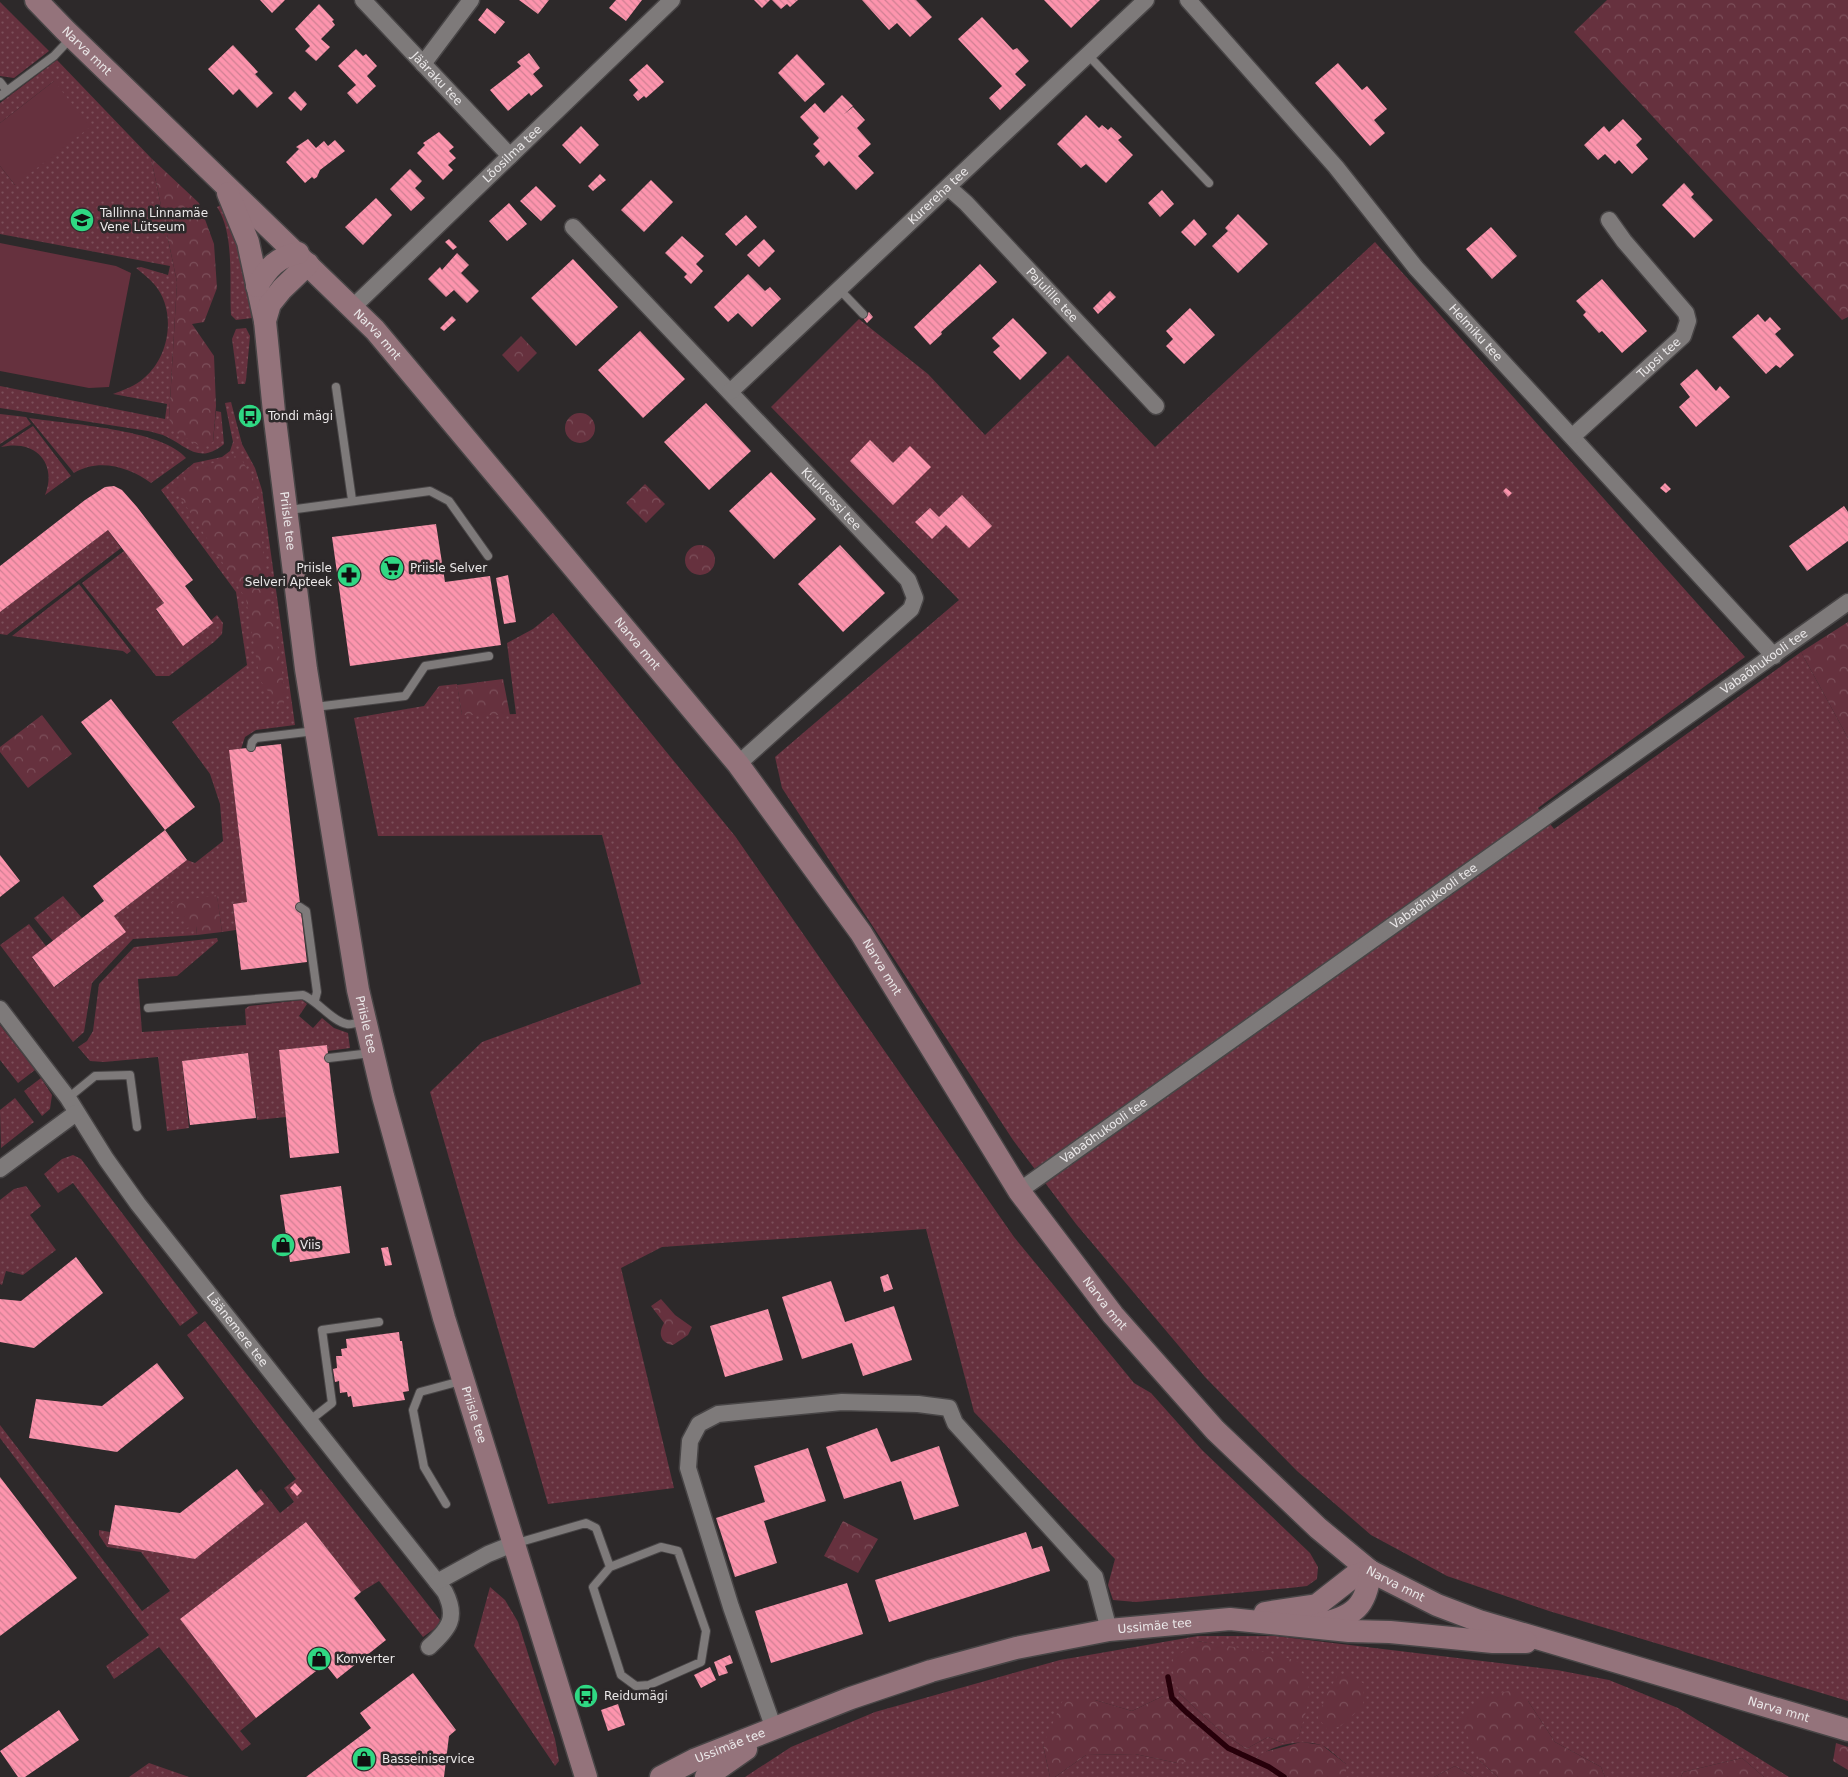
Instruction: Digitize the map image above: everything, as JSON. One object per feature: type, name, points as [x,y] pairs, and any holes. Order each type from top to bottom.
[{"type":"street","points":[[31,0],[68,34]]},
{"type":"street","name":"Narva mnt","points":[[36,0],[68,34],[353,307],[460,430],[738,764],[861,933],[1019,1191],[1113,1315],[1215,1430],[1318,1528],[1370,1571],[1437,1605],[1479,1621],[1848,1730]]},
{"type":"street","name":"Jääraku tee","points":[[363,0],[510,156]]},
{"type":"street","points":[[423,64],[471,0]]},
{"type":"street","name":"Lõosilma tee","points":[[353,307],[672,0]]},
{"type":"street","name":"Kurereha tee","points":[[730,392],[1146,0]]},
{"type":"street","name":"Helmiku tee","points":[[1188,0],[1336,167],[1416,268],[1774,656]]},
{"type":"street","name":"Priisle tee","points":[[224,183],[248,242],[264,321],[313,708],[358,990],[388,1116],[463,1381],[512,1544],[586,1777]]},
{"type":"street","name":"Pajulille tee","points":[[948,187],[966,203],[1156,406]]},
{"type":"street","name":"Tupsi tee","points":[[1573,436],[1683,336],[1687,329],[1686,313],[1624,241],[1610,220]]},
{"type":"street","name":"Kuukressi tee","points":[[573,227],[908,580],[915,598],[911,609],[738,764]]},
{"type":"street","points":[[257,286],[274,262],[286,256],[303,258],[270,304],[264,321]]},
{"type":"street","name":"Vabaõhukooli tee","points":[[1019,1191],[1848,602]]},
{"type":"street","name":"Läänemere tee","points":[[0,1009],[68,1098],[76,1113],[138,1204],[437,1582],[450,1603],[452,1614],[447,1629],[429,1647]]},
{"type":"street","points":[[0,1169],[76,1113]]},
{"type":"street","points":[[774,1729],[731,1607],[688,1468],[690,1441],[699,1424],[718,1414],[842,1402],[918,1404],[949,1408],[955,1423],[1095,1577],[1109,1630]]},
{"type":"street","points":[[1318,1528],[1339,1562],[1339,1579],[1335,1593]]},
{"type":"street","points":[[437,1582],[488,1554],[512,1544]]},
{"type":"street","points":[[1230,1619],[1317,1605],[1335,1593],[1354,1576],[1370,1571],[1366,1596],[1351,1614],[1336,1621],[1309,1626]]},
{"type":"street","name":"Ussimäe tee","points":[[661,1777],[694,1760],[851,1698],[931,1671],[1016,1648],[1109,1630],[1230,1619],[1349,1631],[1390,1632],[1493,1642],[1549,1641]]},
{"type":"street","name":"Ussimäe tee","points":[[706,1777],[774,1729]]},
{"type":"lane","points":[[0,96],[54,56],[68,34]]},
{"type":"lane","points":[[1088,55],[1209,183]]},
{"type":"lane","points":[[0,82],[7,91]]},
{"type":"lane","points":[[839,289],[863,314]]},
{"type":"lane","points":[[336,387],[352,500]]},
{"type":"lane","points":[[287,510],[430,491],[449,501],[488,556]]},
{"type":"lane","points":[[429,655],[431,665]]},
{"type":"lane","points":[[313,708],[405,696],[425,666],[490,656]]},
{"type":"lane","points":[[251,747],[252,742],[256,738],[317,730]]},
{"type":"lane","points":[[300,907],[306,911],[317,992],[315,1000]]},
{"type":"lane","points":[[148,1008],[303,995],[315,1000],[336,1019],[347,1024],[366,1021]]},
{"type":"lane","points":[[329,1058],[373,1053]]},
{"type":"lane","points":[[68,1098],[95,1076],[130,1075],[137,1127]]},
{"type":"lane","points":[[309,1422],[332,1403],[322,1330],[379,1322]]},
{"type":"lane","points":[[446,1504],[424,1467],[413,1410],[420,1392],[463,1381]]},
{"type":"lane","points":[[512,1544],[586,1523],[596,1528],[610,1567]]},
{"type":"lane","points":[[661,1547],[678,1552],[706,1631],[702,1662],[649,1685],[636,1686],[621,1675],[593,1587],[610,1567],[661,1547]]},
{"type":"green space","points":[[1607,0],[1848,0],[1848,317],[1842,320],[1574,32]]},
{"type":"green space","points":[[0,2],[49,51],[14,78],[0,76]]},
{"type":"green space","points":[[57,60],[151,158],[177,282],[169,419],[213,442],[216,411],[221,412],[224,444],[216,450],[208,453],[195,452],[165,436],[148,431],[0,408],[0,386],[165,419],[167,404],[113,394],[129,388],[144,378],[153,369],[165,346],[168,320],[166,307],[161,295],[152,282],[136,268],[141,267],[168,275],[170,266],[0,234],[0,166],[15,185],[54,81],[0,123],[0,103]]},
{"type":"green space","points":[[54,81],[90,127],[15,185],[0,166],[0,123]]},
{"type":"green space","points":[[151,158],[199,203],[214,244],[217,288],[204,322],[192,324],[214,356],[216,406],[213,442],[202,447],[177,433],[169,419],[177,282]]},
{"type":"green space","points":[[221,205],[234,230],[239,245],[249,290],[252,318],[236,320],[231,315],[229,245],[223,218],[217,207]]},
{"type":"green space","points":[[1375,242],[1745,657],[1538,808],[1554,829],[1801,652],[1848,738],[1848,1701],[1549,1611],[1447,1576],[1371,1535],[1297,1471],[1205,1377],[1076,1224],[1013,1140],[782,788],[775,757],[959,600],[771,407],[859,319],[928,374],[985,435],[1068,355],[1155,447]]},
{"type":"green space","points":[[0,243],[116,266],[131,273],[109,387],[89,388],[0,371]]},
{"type":"green space","points":[[246,328],[250,336],[246,380],[245,384],[238,384],[232,339],[236,329]]},
{"type":"green space","points":[[521,336],[537,353],[518,372],[502,355]]},
{"type":"green space","points":[[231,402],[242,444],[255,468],[262,490],[295,725],[256,730],[245,737],[241,749],[229,750],[247,902],[233,904],[236,930],[222,932],[217,896],[184,916],[196,926],[197,935],[133,939],[92,983],[84,1032],[73,1042],[0,945],[29,924],[46,946],[32,958],[55,987],[126,932],[114,916],[187,860],[195,863],[223,841],[220,804],[210,774],[172,722],[247,665],[236,592],[161,490],[194,463],[222,457],[230,451],[233,442],[225,403]]},
{"type":"green space","points":[[580,413],[591,417],[595,428],[591,439],[580,443],[569,439],[565,428],[569,417]]},
{"type":"green space","points":[[0,414],[26,417],[31,424],[0,444]]},
{"type":"green space","points":[[29,418],[113,429],[136,434],[157,440],[174,448],[186,458],[151,483],[142,477],[114,466],[93,466],[74,473]]},
{"type":"green space","points":[[33,426],[71,476],[45,495],[48,472],[40,456],[24,446],[1,447]]},
{"type":"green space","points":[[239,455],[256,484],[264,560],[285,692],[283,712],[260,680],[246,599],[173,486],[194,469]]},
{"type":"green space","points":[[645,484],[665,504],[646,523],[626,503]]},
{"type":"green space","points":[[108,530],[121,548],[7,635],[0,634],[0,612]]},
{"type":"green space","points":[[700,545],[711,549],[715,560],[711,571],[700,575],[689,571],[685,560],[689,549]]},
{"type":"green space","points":[[124,551],[164,603],[156,610],[183,645],[217,615],[223,623],[222,634],[214,642],[169,676],[156,676],[82,583]]},
{"type":"green space","points":[[79,584],[131,651],[127,654],[123,651],[12,636]]},
{"type":"green space","points":[[553,613],[735,836],[1014,1237],[1134,1383],[1151,1393],[1202,1450],[1310,1553],[1318,1567],[1317,1579],[1307,1586],[1290,1588],[1136,1602],[1113,1600],[1108,1585],[1115,1559],[974,1412],[926,1229],[662,1247],[621,1268],[674,1488],[548,1504],[430,1092],[482,1042],[641,984],[602,835],[378,836],[354,718],[424,706],[439,686],[457,684],[462,715],[516,714],[507,643],[533,629]]},
{"type":"green space","points":[[1848,622],[1848,738],[1801,652]]},
{"type":"green space","points":[[503,679],[510,715],[462,715],[457,685]]},
{"type":"green space","points":[[42,715],[72,754],[28,788],[0,752],[0,747]]},
{"type":"green space","points":[[217,895],[222,932],[197,935],[196,926],[186,928],[184,916],[174,917],[172,902]]},
{"type":"green space","points":[[63,896],[82,918],[53,941],[34,918]]},
{"type":"green space","points":[[217,938],[218,941],[177,976],[138,979],[142,1032],[246,1025],[245,1009],[249,1006],[302,1000],[307,1004],[299,1016],[313,1028],[322,1018],[334,1028],[348,1033],[350,1048],[328,1051],[327,1045],[279,1050],[286,1117],[257,1120],[248,1053],[182,1061],[189,1128],[167,1131],[158,1057],[104,1062],[90,1061],[78,1047],[87,1041],[93,1031],[99,984],[134,947]]},
{"type":"green space","points":[[0,1025],[35,1070],[18,1083],[0,1060]]},
{"type":"green space","points":[[41,1078],[52,1095],[50,1109],[42,1116],[24,1091]]},
{"type":"green space","points":[[15,1098],[34,1122],[1,1148],[0,1110]]},
{"type":"green space","points":[[73,1155],[81,1159],[198,1313],[180,1326],[73,1183],[58,1193],[44,1174],[62,1159]]},
{"type":"green space","points":[[26,1186],[41,1206],[30,1215],[56,1250],[23,1275],[6,1271],[2,1285],[0,1284],[0,1200],[14,1189]]},
{"type":"green space","points":[[661,1299],[675,1315],[692,1327],[688,1335],[673,1345],[665,1342],[661,1337],[664,1323],[651,1306]]},
{"type":"green space","points":[[205,1321],[440,1620],[438,1626],[423,1637],[379,1581],[361,1592],[306,1522],[180,1619],[256,1718],[240,1731],[251,1744],[242,1751],[159,1647],[114,1679],[106,1666],[149,1635],[0,1438],[0,1425],[142,1611],[170,1591],[141,1552],[107,1547],[99,1535],[99,1530],[110,1532],[108,1544],[195,1559],[264,1504],[256,1493],[261,1489],[280,1513],[294,1502],[284,1488],[296,1479],[187,1335]]},
{"type":"green space","points":[[843,1521],[878,1539],[858,1573],[824,1556]]},
{"type":"green space","points":[[490,1587],[505,1600],[518,1622],[555,1739],[559,1761],[555,1766],[474,1646]]},
{"type":"green space","points":[[1198,1636],[1275,1636],[1557,1670],[1609,1680],[1678,1708],[1789,1777],[1764,1777],[1742,1758],[1683,1772],[1681,1777],[1605,1777],[1601,1767],[1555,1742],[1528,1701],[1480,1761],[1498,1777],[1473,1777],[1455,1766],[1434,1777],[1346,1777],[1346,1764],[1327,1749],[1313,1743],[1296,1743],[1271,1749],[1257,1758],[1289,1777],[1055,1777],[1086,1755],[1135,1754],[1177,1763],[1163,1696],[1132,1711],[1095,1700],[1043,1745],[1050,1777],[745,1777],[791,1747],[875,1712],[1060,1660]],"holes":[[[1198,1641],[1236,1649],[1302,1725],[1299,1736],[1283,1743],[1268,1737],[1246,1749],[1218,1729],[1179,1693]]]},
{"type":"green space","points":[[1198,1641],[1261,1651],[1298,1662],[1311,1693],[1299,1737],[1283,1743],[1268,1737],[1246,1749],[1218,1729],[1179,1693],[1170,1661]]},
{"type":"green space","points":[[1351,1674],[1364,1684],[1363,1706],[1341,1726],[1328,1730],[1318,1718],[1326,1696],[1337,1676]]},
{"type":"green space","points":[[1513,1690],[1528,1701],[1555,1742],[1601,1767],[1605,1777],[1498,1777],[1480,1761],[1459,1719],[1486,1696]]},
{"type":"green space","points":[[1163,1696],[1202,1731],[1214,1759],[1177,1763],[1135,1754],[1086,1755],[1055,1777],[1050,1777],[1043,1745],[1063,1700],[1095,1700],[1132,1711]]},
{"type":"green space","points":[[1301,1742],[1322,1745],[1346,1764],[1346,1777],[1289,1777],[1257,1758],[1264,1752]]},
{"type":"green space","points":[[1836,1743],[1848,1747],[1848,1770],[1833,1761]]},
{"type":"green space","points":[[1742,1758],[1764,1777],[1681,1777],[1683,1772]]},
{"type":"green space","points":[[149,1763],[189,1777],[129,1777]]},
{"type":"green space","points":[[1455,1766],[1473,1777],[1434,1777]]},
{"type":"building","points":[[260,0],[285,0],[272,13]]},
{"type":"building","points":[[519,0],[549,0],[538,14]]},
{"type":"building","points":[[616,0],[642,0],[626,21],[609,8]]},
{"type":"building","points":[[754,0],[770,0],[762,8]]},
{"type":"building","points":[[772,0],[798,0],[790,7],[787,4],[781,9]]},
{"type":"building","points":[[862,0],[916,0],[932,17],[910,37],[897,23],[889,30]]},
{"type":"building","points":[[1044,0],[1100,0],[1071,28]]},
{"type":"building","points":[[319,4],[334,20],[332,21],[335,25],[321,39],[330,47],[316,61],[305,51],[310,46],[295,29]]},
{"type":"building","points":[[487,8],[505,22],[495,34],[478,20]]},
{"type":"building","points":[[982,17],[1013,50],[1017,48],[1029,61],[1015,74],[1026,85],[1000,110],[989,98],[1002,86],[958,39]]},
{"type":"building","points":[[233,45],[258,72],[255,74],[273,93],[257,108],[239,89],[233,95],[208,69]]},
{"type":"building","points":[[356,49],[363,56],[366,54],[377,66],[367,76],[376,86],[357,104],[347,93],[356,85],[338,66]]},
{"type":"building","points":[[529,53],[540,68],[533,74],[543,86],[531,96],[529,93],[508,111],[490,90],[521,66],[517,62]]},
{"type":"building","points":[[797,54],[825,84],[805,102],[778,73]]},
{"type":"building","points":[[1338,63],[1362,90],[1367,86],[1387,109],[1374,120],[1385,133],[1370,146],[1315,83]]},
{"type":"building","points":[[647,64],[664,82],[646,98],[644,96],[638,101],[633,95],[638,90],[629,80]]},
{"type":"building","points":[[295,91],[307,104],[301,111],[288,98]]},
{"type":"building","points":[[842,95],[853,106],[843,115],[853,107],[865,120],[857,128],[871,144],[858,156],[874,173],[856,190],[829,161],[824,166],[815,156],[820,151],[813,144],[819,138],[800,117],[815,103],[824,113]]},
{"type":"building","points":[[1086,115],[1099,128],[1102,125],[1108,130],[1111,127],[1122,137],[1118,140],[1133,155],[1106,183],[1086,164],[1081,168],[1057,144]]},
{"type":"building","points":[[1623,119],[1642,139],[1636,145],[1648,159],[1632,174],[1619,160],[1615,164],[1605,154],[1598,160],[1584,145],[1604,126],[1609,132]]},
{"type":"building","points":[[581,126],[599,145],[580,164],[562,145]]},
{"type":"building","points":[[439,132],[454,147],[449,151],[456,158],[448,165],[453,170],[443,180],[417,153],[425,145],[423,143]]},
{"type":"building","points":[[308,139],[316,148],[324,141],[328,146],[335,140],[345,151],[320,170],[317,177],[314,179],[312,177],[305,183],[286,162],[299,149],[296,147]]},
{"type":"building","points":[[410,169],[422,181],[415,188],[425,198],[411,211],[390,189]]},
{"type":"building","points":[[600,174],[606,180],[593,191],[588,186]]},
{"type":"building","points":[[651,180],[673,202],[644,232],[621,210]]},
{"type":"building","points":[[1684,183],[1694,194],[1691,197],[1713,220],[1694,238],[1662,205]]},
{"type":"building","points":[[536,186],[556,206],[541,221],[520,201]]},
{"type":"building","points":[[1162,190],[1174,204],[1160,217],[1148,203]]},
{"type":"building","points":[[376,198],[392,215],[363,245],[345,227]]},
{"type":"building","points":[[509,203],[527,224],[507,241],[489,221]]},
{"type":"building","points":[[1238,214],[1268,244],[1238,273],[1212,246],[1228,231],[1225,228]]},
{"type":"building","points":[[746,215],[757,227],[736,246],[725,234]]},
{"type":"building","points":[[1194,219],[1207,234],[1195,246],[1181,232]]},
{"type":"building","points":[[1491,227],[1517,256],[1492,279],[1466,249]]},
{"type":"building","points":[[682,236],[704,256],[696,264],[703,271],[691,284],[684,277],[687,274],[665,253]]},
{"type":"building","points":[[449,239],[457,247],[453,250],[445,242]]},
{"type":"building","points":[[764,239],[775,251],[759,267],[747,255]]},
{"type":"building","points":[[457,253],[469,265],[461,273],[479,291],[467,303],[454,290],[446,297],[428,279],[440,267],[442,270]]},
{"type":"building","points":[[573,259],[618,307],[576,346],[531,298]]},
{"type":"building","points":[[980,264],[997,282],[941,332],[942,334],[930,345],[914,327]]},
{"type":"building","points":[[748,274],[765,291],[770,287],[781,299],[752,327],[738,313],[728,322],[714,307]]},
{"type":"building","points":[[1602,279],[1647,331],[1622,353],[1602,331],[1599,333],[1583,315],[1586,312],[1576,301]]},
{"type":"building","points":[[1110,291],[1116,297],[1098,314],[1093,308]]},
{"type":"building","points":[[1190,308],[1215,335],[1184,364],[1166,346],[1173,339],[1166,331]]},
{"type":"building","points":[[869,312],[873,317],[867,323],[863,318]]},
{"type":"building","points":[[1758,314],[1765,322],[1770,317],[1781,329],[1775,334],[1794,355],[1780,368],[1776,365],[1766,374],[1732,337]]},
{"type":"building","points":[[452,316],[456,320],[444,331],[440,328]]},
{"type":"building","points":[[1013,318],[1047,353],[1020,380],[993,352],[1000,346],[992,338]]},
{"type":"building","points":[[640,331],[685,379],[643,418],[598,370]]},
{"type":"building","points":[[1697,369],[1716,391],[1720,386],[1730,397],[1696,427],[1679,407],[1690,397],[1680,384]]},
{"type":"building","points":[[706,403],[751,451],[709,490],[664,442]]},
{"type":"building","points":[[246,407],[251,407],[253,419],[248,419]]},
{"type":"building","points":[[870,440],[893,463],[910,446],[931,467],[893,505],[850,461]]},
{"type":"building","points":[[771,472],[816,519],[774,559],[729,511]]},
{"type":"building","points":[[1665,483],[1671,489],[1666,493],[1660,488]]},
{"type":"building","points":[[114,486],[122,490],[137,507],[193,580],[185,586],[213,623],[183,646],[156,609],[164,603],[108,530],[0,612],[0,566],[85,500],[105,487]]},
{"type":"building","points":[[1506,488],[1512,493],[1508,497],[1503,491]]},
{"type":"building","points":[[962,495],[992,526],[969,548],[946,525],[932,539],[915,522],[930,508],[939,517]]},
{"type":"building","points":[[1844,506],[1848,512],[1848,541],[1807,571],[1789,546]]},
{"type":"building","points":[[436,524],[445,582],[490,576],[501,645],[350,666],[332,537]]},
{"type":"building","points":[[840,545],[885,593],[843,632],[798,584]]},
{"type":"building","points":[[508,575],[516,622],[504,624],[496,578]]},
{"type":"building","points":[[111,699],[195,807],[165,830],[81,722]]},
{"type":"building","points":[[281,744],[307,962],[241,970],[233,904],[247,902],[229,750]]},
{"type":"building","points":[[165,830],[187,860],[114,916],[126,932],[54,987],[32,957],[104,901],[93,886]]},
{"type":"building","points":[[0,855],[20,881],[0,897]]},
{"type":"building","points":[[327,1045],[339,1153],[290,1158],[279,1050]]},
{"type":"building","points":[[248,1053],[256,1118],[190,1125],[182,1061]]},
{"type":"building","points":[[341,1186],[350,1253],[290,1262],[280,1195]]},
{"type":"building","points":[[388,1247],[392,1265],[385,1266],[381,1248]]},
{"type":"building","points":[[76,1257],[103,1293],[34,1348],[0,1342],[0,1299],[21,1301]]},
{"type":"building","points":[[888,1274],[893,1289],[884,1292],[880,1277]]},
{"type":"building","points":[[831,1281],[845,1322],[894,1306],[912,1360],[863,1376],[852,1343],[802,1359],[782,1297]]},
{"type":"building","points":[[768,1309],[783,1360],[725,1377],[710,1326]]},
{"type":"building","points":[[399,1332],[409,1391],[403,1392],[405,1400],[353,1407],[351,1396],[348,1397],[347,1392],[340,1393],[339,1381],[335,1382],[333,1369],[337,1368],[336,1356],[342,1356],[341,1349],[347,1348],[346,1339]]},
{"type":"building","points":[[157,1363],[184,1398],[117,1452],[29,1438],[36,1399],[102,1406]]},
{"type":"building","points":[[877,1428],[891,1462],[939,1446],[959,1506],[914,1520],[901,1481],[844,1499],[826,1447]]},
{"type":"building","points":[[808,1448],[826,1501],[764,1521],[777,1563],[735,1577],[716,1518],[765,1502],[754,1466]]},
{"type":"building","points":[[237,1469],[264,1504],[195,1559],[108,1544],[115,1505],[180,1513]]},
{"type":"building","points":[[0,1477],[77,1578],[0,1636]]},
{"type":"building","points":[[295,1483],[302,1491],[297,1496],[290,1488]]},
{"type":"building","points":[[306,1522],[361,1592],[354,1598],[386,1640],[337,1679],[325,1664],[256,1718],[180,1619]]},
{"type":"building","points":[[1026,1532],[1032,1549],[1042,1546],[1050,1571],[889,1622],[875,1580]]},
{"type":"building","points":[[847,1583],[863,1634],[771,1663],[755,1611]]},
{"type":"building","points":[[730,1655],[733,1663],[725,1666],[728,1673],[719,1676],[714,1662]]},
{"type":"building","points":[[710,1667],[716,1680],[701,1688],[694,1675]]},
{"type":"building","points":[[413,1673],[456,1730],[449,1736],[444,1777],[306,1777],[371,1728],[360,1713]]},
{"type":"building","points":[[590,1689],[594,1701],[590,1702],[587,1690]]},
{"type":"building","points":[[618,1704],[625,1725],[608,1731],[601,1710]]},
{"type":"building","points":[[59,1710],[79,1740],[25,1777],[18,1777],[0,1751]]},
{"type":"waterway","points":[[1168,1677],[1172,1698],[1185,1711],[1228,1748],[1269,1767],[1284,1777]]},
{"type":"place","name":"Tallinna Linnamäe Vene Lütseum","points":[[82,220]]},
{"type":"place","name":"Tondi mägi","points":[[250,416]]},
{"type":"place","name":"Priisle Selver","points":[[392,568]]},
{"type":"place","name":"Priisle Selveri Apteek","points":[[349,575]]},
{"type":"place","name":"Viis","points":[[283,1245]]},
{"type":"place","name":"Konverter","points":[[319,1659]]},
{"type":"place","name":"Reidumägi","points":[[586,1696]]},
{"type":"place","name":"Basseiniservice","points":[[364,1759]]}]
